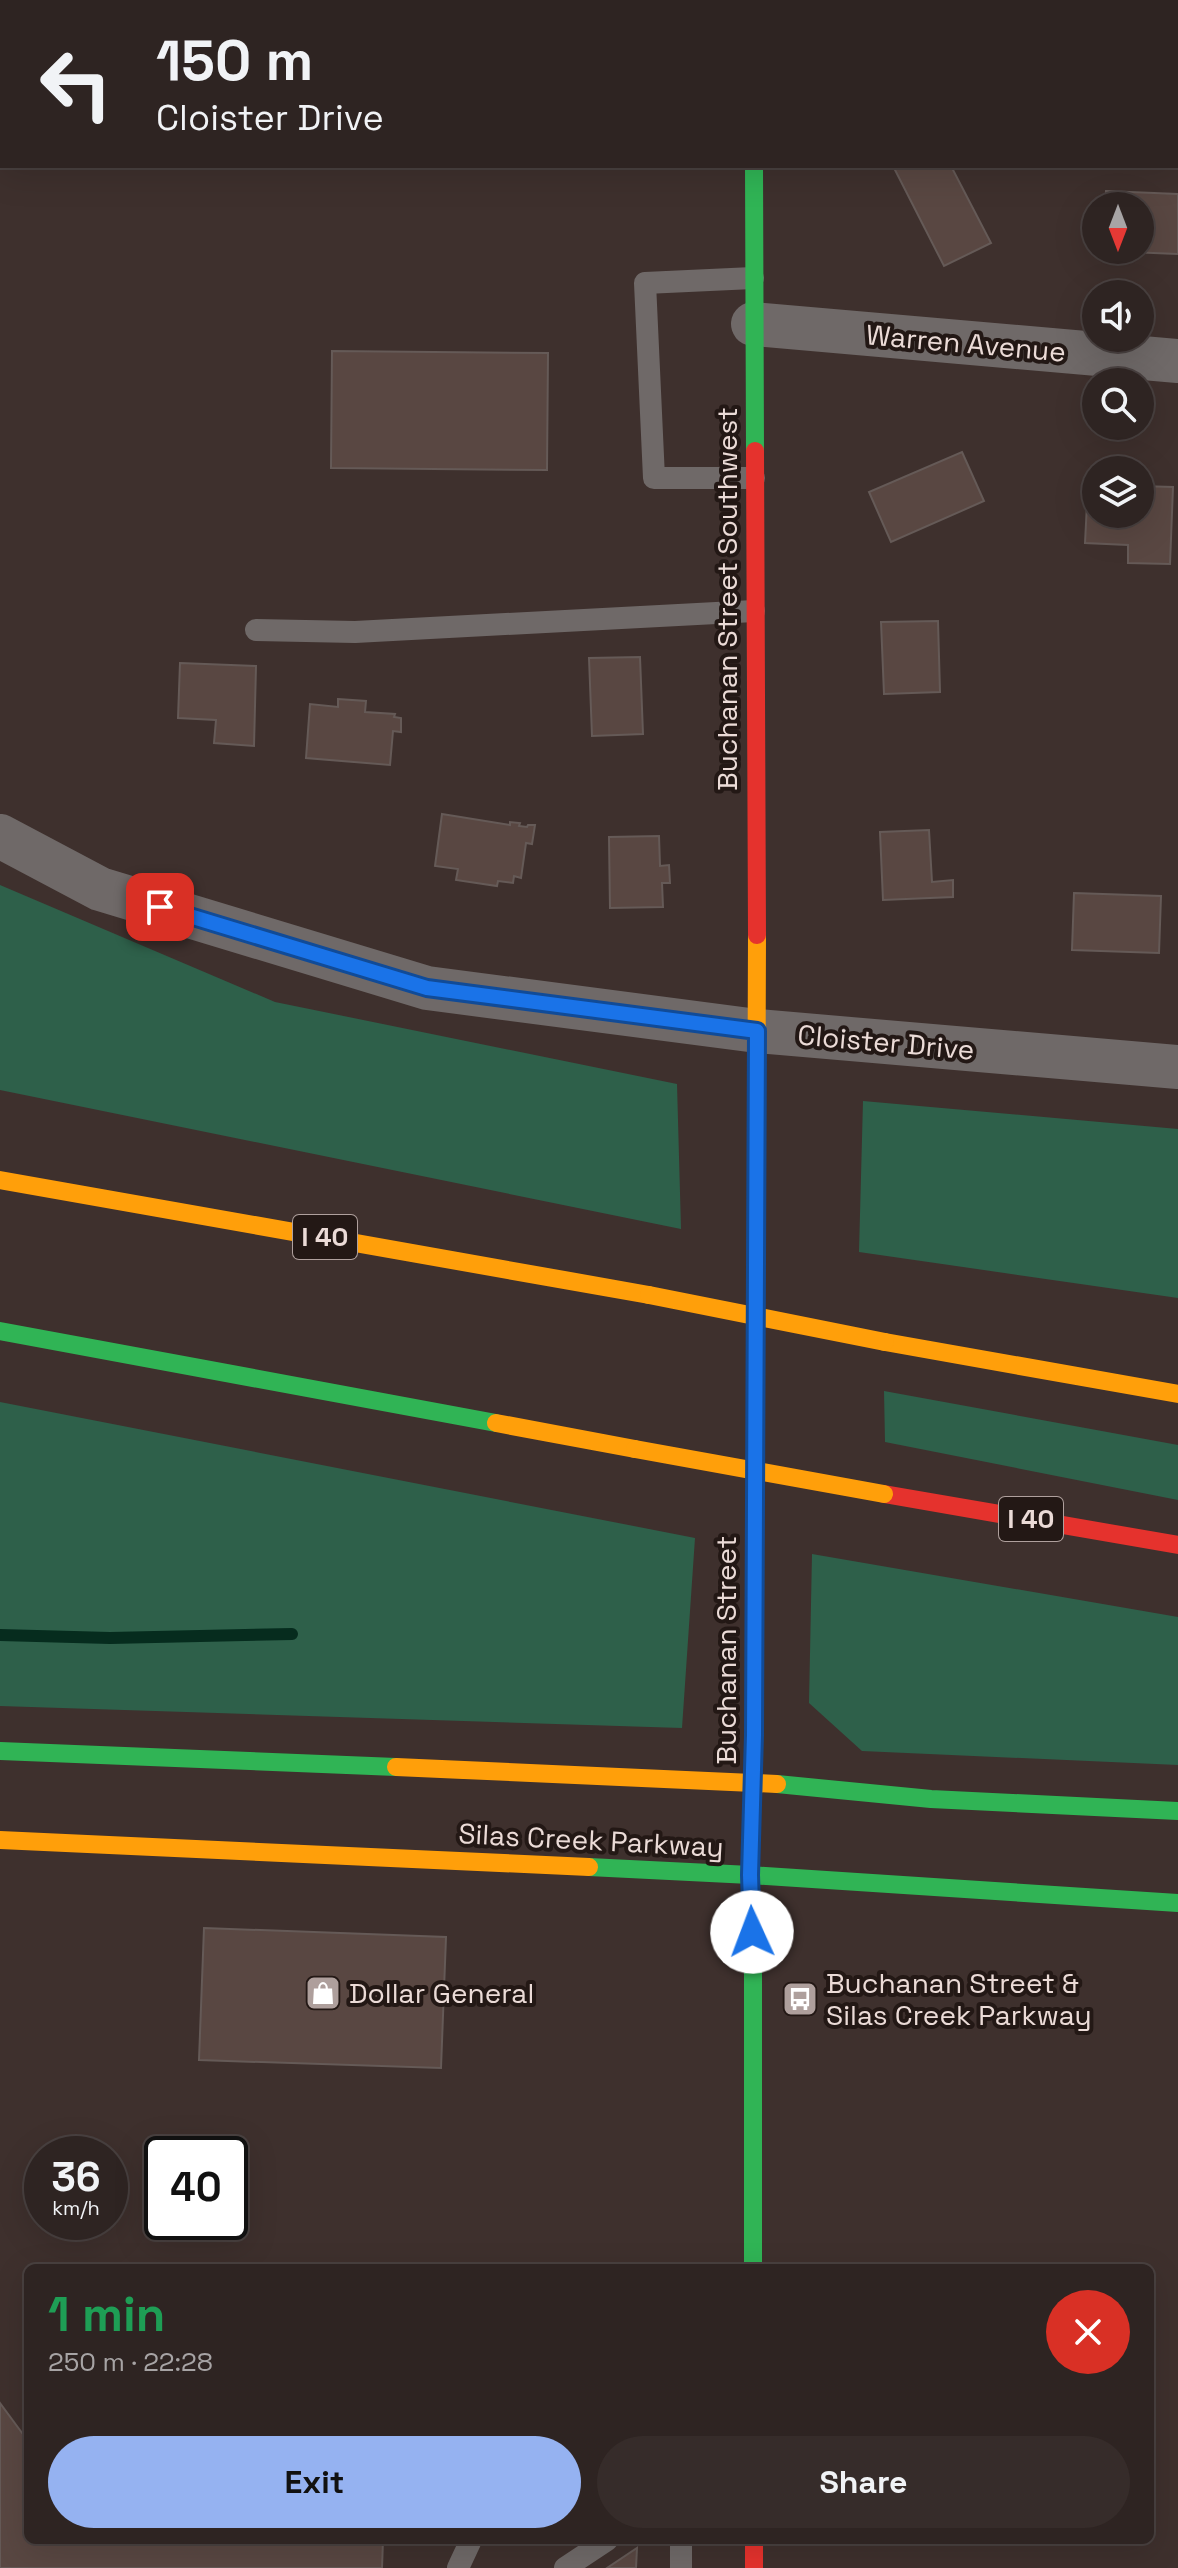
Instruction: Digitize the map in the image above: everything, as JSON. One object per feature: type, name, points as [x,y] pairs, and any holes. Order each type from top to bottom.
[{"type":"main road","name":"Buchanan Street Southwest","points":[[754,168],[757,1031]]},
{"type":"main road","name":"Buchanan Street","points":[[753,2264],[750,1875],[754,1782],[757,1031]]},
{"type":"main road","name":"I 40","points":[[0,1180],[649,1295],[885,1342],[1178,1394]]},
{"type":"main road","name":"I 40","points":[[0,1331],[635,1449],[1178,1545]]},
{"type":"main road","points":[[0,1751],[754,1782],[931,1799],[1178,1811]]},
{"type":"main road","name":"Silas Creek Parkway","points":[[0,1840],[750,1875],[1178,1903]]},
{"type":"main road","points":[[754,2544],[754,2568]]},
{"type":"street","name":"Warren Avenue","points":[[753,324],[1178,361]]},
{"type":"street","name":"Cloister Drive","points":[[0,836],[100,889],[427,988],[757,1031],[1178,1067]]},
{"type":"lane","points":[[753,278],[645,283],[654,478],[754,478]]},
{"type":"lane","points":[[256,630],[355,632],[754,611]]},
{"type":"lane","points":[[458,2568],[469,2544]]},
{"type":"lane","points":[[565,2568],[601,2544]]},
{"type":"lane","points":[[681,2544],[681,2568]]},
{"type":"green space","points":[[0,885],[275,1002],[677,1084],[681,1229],[0,1090]]},
{"type":"green space","points":[[863,1101],[1178,1129],[1178,1298],[859,1252]]},
{"type":"green space","points":[[884,1391],[1178,1445],[1178,1500],[885,1442]]},
{"type":"green space","points":[[0,1402],[695,1538],[682,1728],[0,1706]]},
{"type":"green space","points":[[812,1554],[1178,1617],[1178,1765],[862,1751],[809,1703]]},
{"type":"building","points":[[894,168],[952,168],[991,243],[944,266]]},
{"type":"building","points":[[1154,193],[1178,194],[1178,254],[1154,253]]},
{"type":"building","points":[[332,351],[548,353],[547,470],[331,468]]},
{"type":"building","points":[[962,452],[984,501],[891,542],[869,492]]},
{"type":"building","points":[[1154,486],[1173,487],[1170,564],[1128,563],[1128,545],[1085,543],[1086,528],[1154,528]]},
{"type":"building","points":[[938,621],[940,692],[884,694],[881,622]]},
{"type":"building","points":[[640,657],[643,734],[592,736],[589,658]]},
{"type":"building","points":[[180,663],[256,666],[254,746],[214,743],[216,720],[178,718]]},
{"type":"building","points":[[338,699],[366,701],[365,712],[395,714],[394,717],[401,718],[401,732],[393,731],[390,765],[306,758],[310,704],[338,707]]},
{"type":"building","points":[[442,814],[510,825],[510,822],[527,827],[535,825],[532,844],[526,843],[521,878],[514,876],[513,883],[498,881],[497,886],[456,880],[458,869],[435,866]]},
{"type":"building","points":[[929,830],[932,882],[953,880],[953,897],[883,900],[880,832]]},
{"type":"building","points":[[659,836],[660,866],[669,865],[670,883],[662,883],[663,907],[610,908],[609,837]]},
{"type":"building","points":[[1074,893],[1161,896],[1159,953],[1072,950]]},
{"type":"building","points":[[204,1928],[446,1937],[441,2068],[199,2060]]},
{"type":"building","points":[[0,2403],[24,2436],[24,2544],[383,2544],[382,2568],[0,2568]]},
{"type":"building","points":[[637,2548],[636,2568],[607,2568]]},
{"type":"waterway","points":[[0,1635],[110,1638],[292,1634]]},
{"type":"traffic: fast","points":[[754,168],[755,451]]},
{"type":"traffic: fast","points":[[0,1331],[496,1423]]},
{"type":"traffic: fast","points":[[753,2264],[750,1875],[755,1503]]},
{"type":"traffic: fast","points":[[0,1751],[396,1767]]},
{"type":"traffic: fast","points":[[777,1784],[931,1799],[1178,1811]]},
{"type":"traffic: fast","points":[[589,1867],[1178,1903]]},
{"type":"traffic: slow","points":[[755,1503],[757,935]]},
{"type":"traffic: slow","points":[[0,1180],[649,1295]]},
{"type":"traffic: slow","points":[[649,1295],[885,1342]]},
{"type":"traffic: slow","points":[[885,1342],[1178,1394]]},
{"type":"traffic: slow","points":[[496,1423],[635,1449]]},
{"type":"traffic: slow","points":[[635,1449],[884,1494]]},
{"type":"traffic: slow","points":[[396,1767],[777,1784]]},
{"type":"traffic: slow","points":[[0,1840],[589,1867]]},
{"type":"traffic: jam","points":[[755,451],[757,935]]},
{"type":"traffic: jam","points":[[884,1494],[1178,1545]]},
{"type":"traffic: jam","points":[[754,2544],[754,2568]]},
{"type":"place","name":"Dollar General","points":[[323,1993]]},
{"type":"place","name":"Buchanan Street & Silas Creek Parkway","points":[[800,1999]]},
{"type":"route","points":[[160,907],[427,988],[757,1031],[752,1932]]}]
